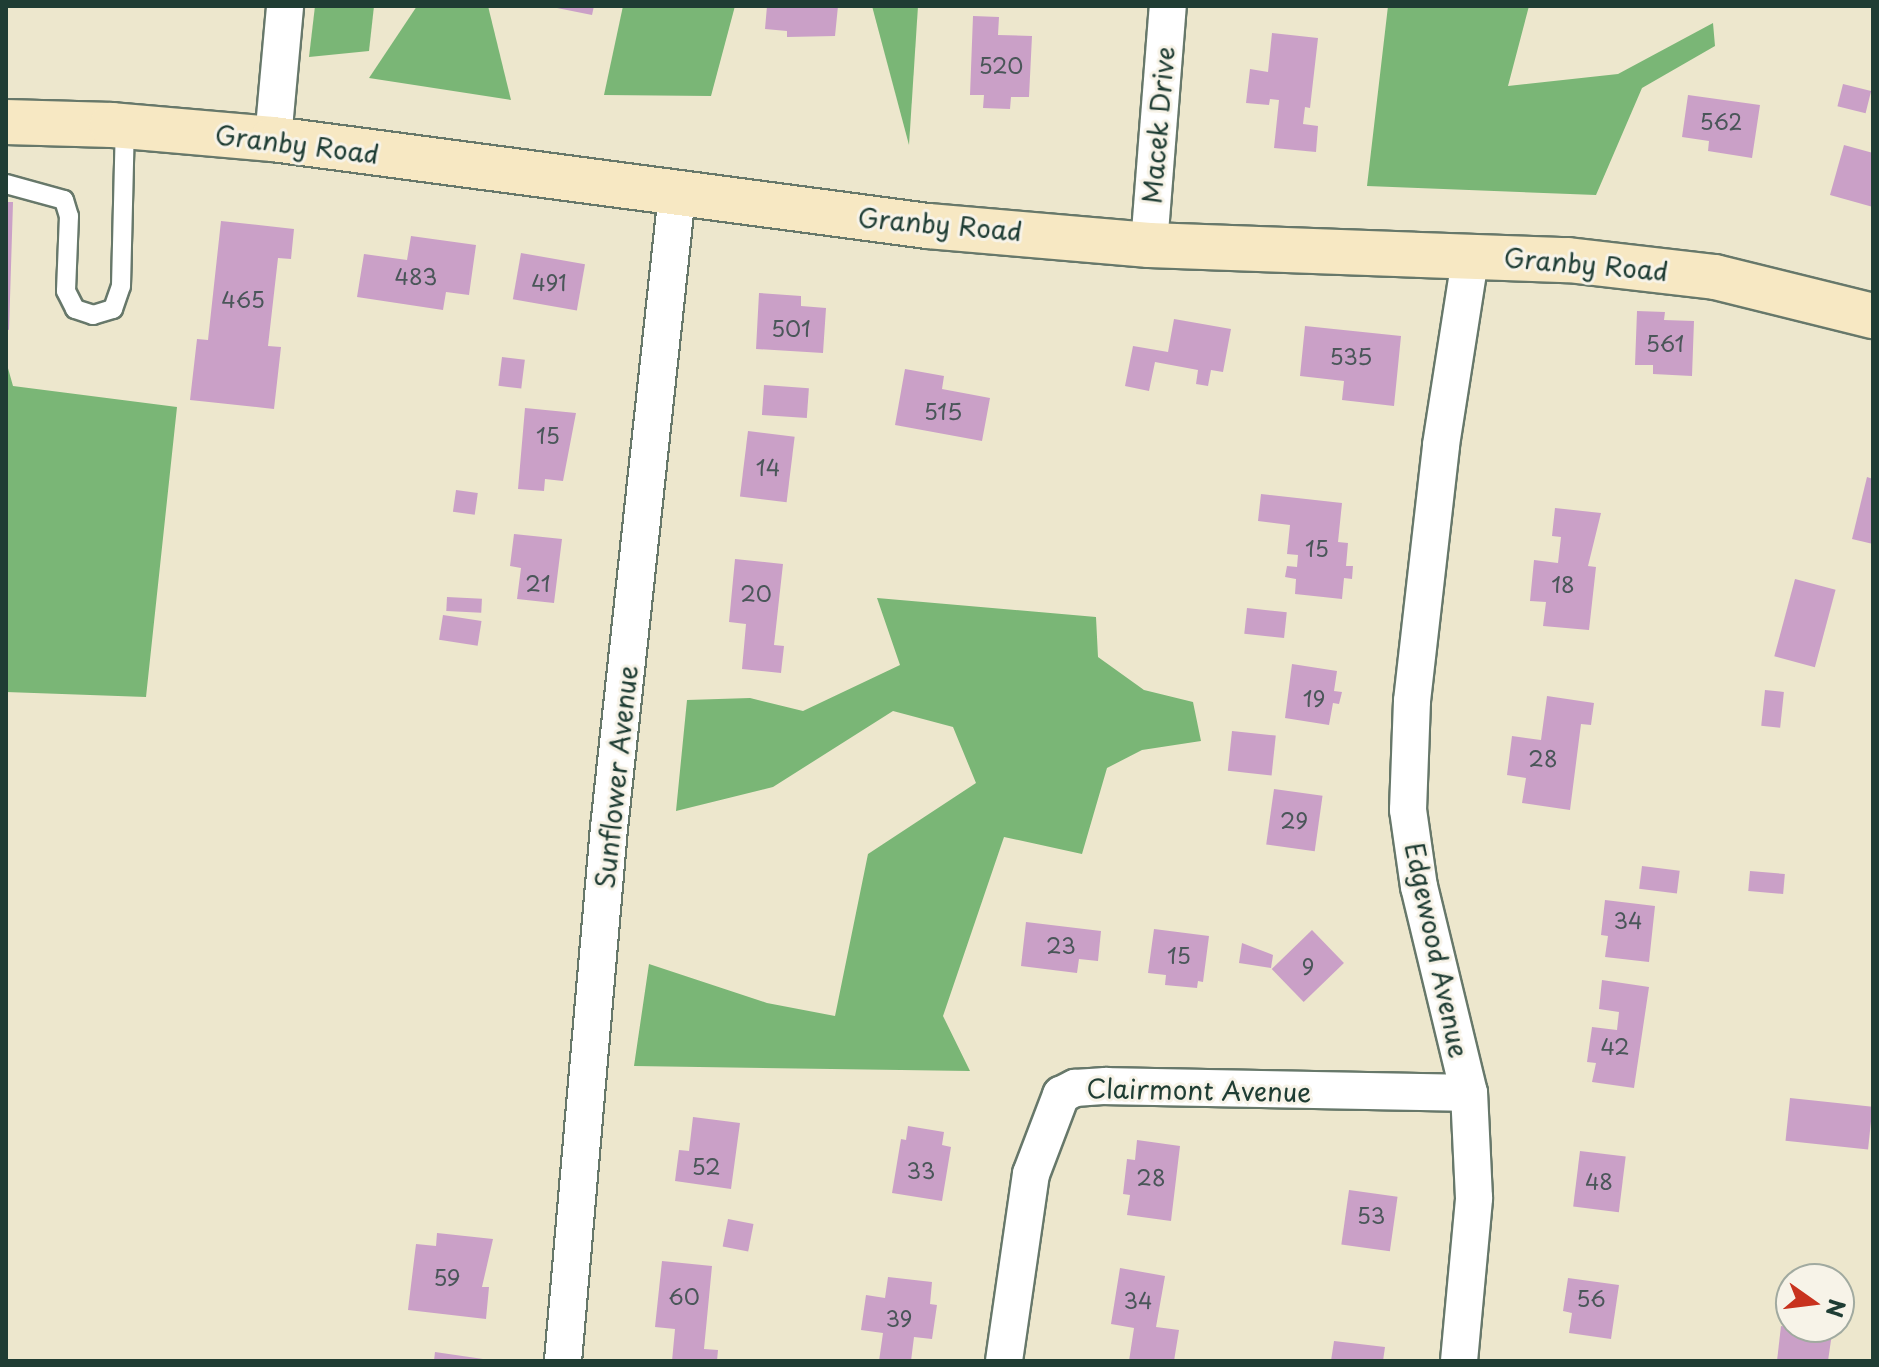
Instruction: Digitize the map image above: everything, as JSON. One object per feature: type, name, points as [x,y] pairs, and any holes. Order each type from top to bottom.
[{"type":"main road","name":"Granby Road","points":[[6,122],[125,126],[273,139],[928,226],[1149,245],[1471,254],[1715,277],[1873,316]]},
{"type":"street","points":[[273,139],[285,6]]},
{"type":"street","name":"Macek Drive","points":[[1149,245],[1168,6]]},
{"type":"street","name":"Sunflower Avenue","points":[[563,1361],[609,828],[677,194]]},
{"type":"street","name":"Edgewood Avenue","points":[[1459,1361],[1474,1198],[1469,1093],[1419,887],[1408,810],[1412,701],[1441,445],[1471,254]]},
{"type":"street","name":"Clairmont Avenue","points":[[1004,1361],[1031,1174],[1061,1095],[1075,1088],[1106,1086],[1469,1093]]},
{"type":"lane","points":[[6,184],[64,200],[69,216],[66,291],[75,309],[93,315],[113,309],[121,286],[125,126]]},
{"type":"green space","points":[[315,6],[374,6],[369,51],[309,57]]},
{"type":"green space","points":[[417,6],[488,6],[511,100],[369,78]]},
{"type":"green space","points":[[623,6],[735,6],[711,96],[604,95]]},
{"type":"green space","points":[[872,6],[918,6],[909,145]]},
{"type":"green space","points":[[1388,6],[1529,6],[1508,86],[1618,74],[1713,23],[1715,46],[1642,88],[1596,195],[1367,186]]},
{"type":"green space","points":[[6,361],[13,386],[177,407],[146,697],[6,692]]},
{"type":"green space","points":[[877,598],[1096,617],[1098,657],[1144,690],[1193,702],[1201,741],[1142,750],[1107,768],[1082,854],[1004,837],[943,1016],[970,1071],[634,1066],[649,964],[767,1003],[835,1016],[868,854],[976,783],[953,727],[893,711],[773,787],[676,811],[687,700],[750,698],[803,711],[900,665]]},
{"type":"building","points":[[547,6],[594,6],[592,15]]},
{"type":"building","points":[[767,6],[838,6],[835,36],[787,37],[787,31],[765,29]]},
{"type":"building","points":[[973,16],[999,17],[998,35],[1032,36],[1029,97],[1011,97],[1010,109],[983,108],[984,95],[970,95]]},
{"type":"building","points":[[1272,33],[1318,38],[1310,108],[1305,107],[1303,124],[1318,126],[1316,152],[1274,148],[1279,100],[1270,99],[1269,105],[1246,103],[1250,69],[1268,72]]},
{"type":"building","points":[[1843,84],[1871,91],[1866,113],[1837,106]]},
{"type":"building","points":[[1688,95],[1760,105],[1752,158],[1708,151],[1709,141],[1682,137]]},
{"type":"building","points":[[1844,145],[1873,153],[1873,207],[1830,195]]},
{"type":"building","points":[[6,202],[13,202],[9,330],[6,329]]},
{"type":"building","points":[[221,221],[294,229],[291,259],[278,258],[268,346],[281,347],[274,409],[190,400],[197,339],[208,340]]},
{"type":"building","points":[[411,236],[476,245],[469,295],[446,292],[443,310],[357,297],[364,254],[407,260]]},
{"type":"building","points":[[521,253],[585,264],[577,311],[513,299]]},
{"type":"building","points":[[759,293],[801,296],[801,306],[826,308],[823,353],[756,349]]},
{"type":"building","points":[[1637,311],[1665,312],[1664,320],[1694,321],[1692,376],[1653,374],[1653,365],[1635,365]]},
{"type":"building","points":[[1174,319],[1231,329],[1223,372],[1211,370],[1208,386],[1196,384],[1198,370],[1155,362],[1149,391],[1125,386],[1133,346],[1168,352]]},
{"type":"building","points":[[1305,326],[1401,336],[1394,406],[1342,400],[1344,381],[1300,376]]},
{"type":"building","points":[[502,357],[525,360],[521,389],[498,386]]},
{"type":"building","points":[[905,369],[944,376],[942,389],[990,398],[982,441],[895,425]]},
{"type":"building","points":[[764,385],[809,388],[807,418],[762,415]]},
{"type":"building","points":[[525,408],[576,413],[563,481],[545,479],[544,491],[518,489]]},
{"type":"building","points":[[748,431],[795,437],[787,502],[740,497]]},
{"type":"building","points":[[1867,477],[1873,479],[1873,544],[1852,539]]},
{"type":"building","points":[[456,490],[478,493],[475,515],[453,512]]},
{"type":"building","points":[[1261,494],[1342,503],[1338,542],[1348,543],[1346,566],[1353,566],[1352,579],[1344,578],[1342,599],[1295,594],[1296,579],[1285,577],[1287,566],[1297,567],[1298,555],[1287,554],[1290,525],[1258,521]]},
{"type":"building","points":[[1555,508],[1601,513],[1588,566],[1596,567],[1589,630],[1543,626],[1546,602],[1530,601],[1534,560],[1558,563],[1561,537],[1552,536]]},
{"type":"building","points":[[514,534],[562,539],[554,603],[517,599],[521,568],[510,566]]},
{"type":"building","points":[[735,559],[783,564],[774,645],[784,646],[781,673],[742,669],[746,624],[729,622]]},
{"type":"building","points":[[1795,579],[1836,590],[1815,667],[1774,656]]},
{"type":"building","points":[[447,597],[482,599],[481,613],[446,611]]},
{"type":"building","points":[[1247,608],[1287,612],[1284,638],[1244,634]]},
{"type":"building","points":[[443,615],[482,621],[478,646],[439,640]]},
{"type":"building","points":[[1292,664],[1337,671],[1334,691],[1342,692],[1339,704],[1333,703],[1329,725],[1285,718]]},
{"type":"building","points":[[1765,690],[1784,692],[1780,728],[1761,726]]},
{"type":"building","points":[[1547,696],[1594,703],[1591,725],[1581,724],[1570,810],[1522,803],[1526,778],[1507,775],[1512,736],[1541,740]]},
{"type":"building","points":[[1232,731],[1276,736],[1272,775],[1228,771]]},
{"type":"building","points":[[1274,789],[1323,796],[1315,851],[1266,844]]},
{"type":"building","points":[[1642,866],[1680,871],[1677,893],[1639,889]]},
{"type":"building","points":[[1750,871],[1785,874],[1783,894],[1748,891]]},
{"type":"building","points":[[1605,900],[1655,906],[1649,962],[1605,957],[1608,936],[1601,935]]},
{"type":"building","points":[[1026,922],[1101,931],[1098,961],[1079,959],[1077,973],[1021,966]]},
{"type":"building","points":[[1154,929],[1209,936],[1203,982],[1198,981],[1197,988],[1165,985],[1166,975],[1148,973]]},
{"type":"building","points":[[1312,930],[1344,963],[1304,1002],[1272,969]]},
{"type":"building","points":[[1242,943],[1273,955],[1271,968],[1239,963]]},
{"type":"building","points":[[1602,980],[1649,987],[1634,1088],[1592,1082],[1596,1063],[1587,1062],[1592,1027],[1617,1030],[1619,1012],[1599,1009]]},
{"type":"building","points":[[1790,1098],[1873,1107],[1868,1149],[1786,1141]]},
{"type":"building","points":[[693,1117],[740,1123],[731,1189],[675,1181],[679,1150],[689,1151]]},
{"type":"building","points":[[908,1126],[944,1132],[942,1145],[951,1147],[942,1201],[892,1193],[901,1139],[906,1140]]},
{"type":"building","points":[[1137,1140],[1180,1146],[1171,1221],[1127,1215],[1130,1195],[1123,1194],[1127,1159],[1135,1160]]},
{"type":"building","points":[[1580,1151],[1626,1157],[1619,1212],[1573,1207]]},
{"type":"building","points":[[1349,1190],[1398,1197],[1390,1251],[1341,1244]]},
{"type":"building","points":[[728,1219],[754,1224],[748,1251],[723,1246]]},
{"type":"building","points":[[437,1233],[493,1239],[482,1287],[489,1287],[486,1319],[408,1310],[416,1244],[436,1246]]},
{"type":"building","points":[[662,1261],[712,1266],[704,1349],[718,1350],[717,1361],[672,1361],[675,1329],[655,1327]]},
{"type":"building","points":[[1120,1268],[1165,1276],[1156,1327],[1179,1330],[1174,1361],[1129,1361],[1134,1328],[1111,1324]]},
{"type":"building","points":[[888,1277],[932,1282],[930,1304],[937,1305],[932,1339],[914,1337],[911,1361],[879,1361],[883,1333],[861,1330],[866,1295],[885,1298]]},
{"type":"building","points":[[1568,1278],[1619,1285],[1611,1339],[1569,1333],[1572,1313],[1563,1311]]},
{"type":"building","points":[[1334,1341],[1385,1347],[1383,1361],[1331,1361]]},
{"type":"building","points":[[1779,1343],[1831,1343],[1828,1361],[1777,1361]]},
{"type":"building","points":[[435,1352],[483,1359],[483,1361],[434,1361]]}]
